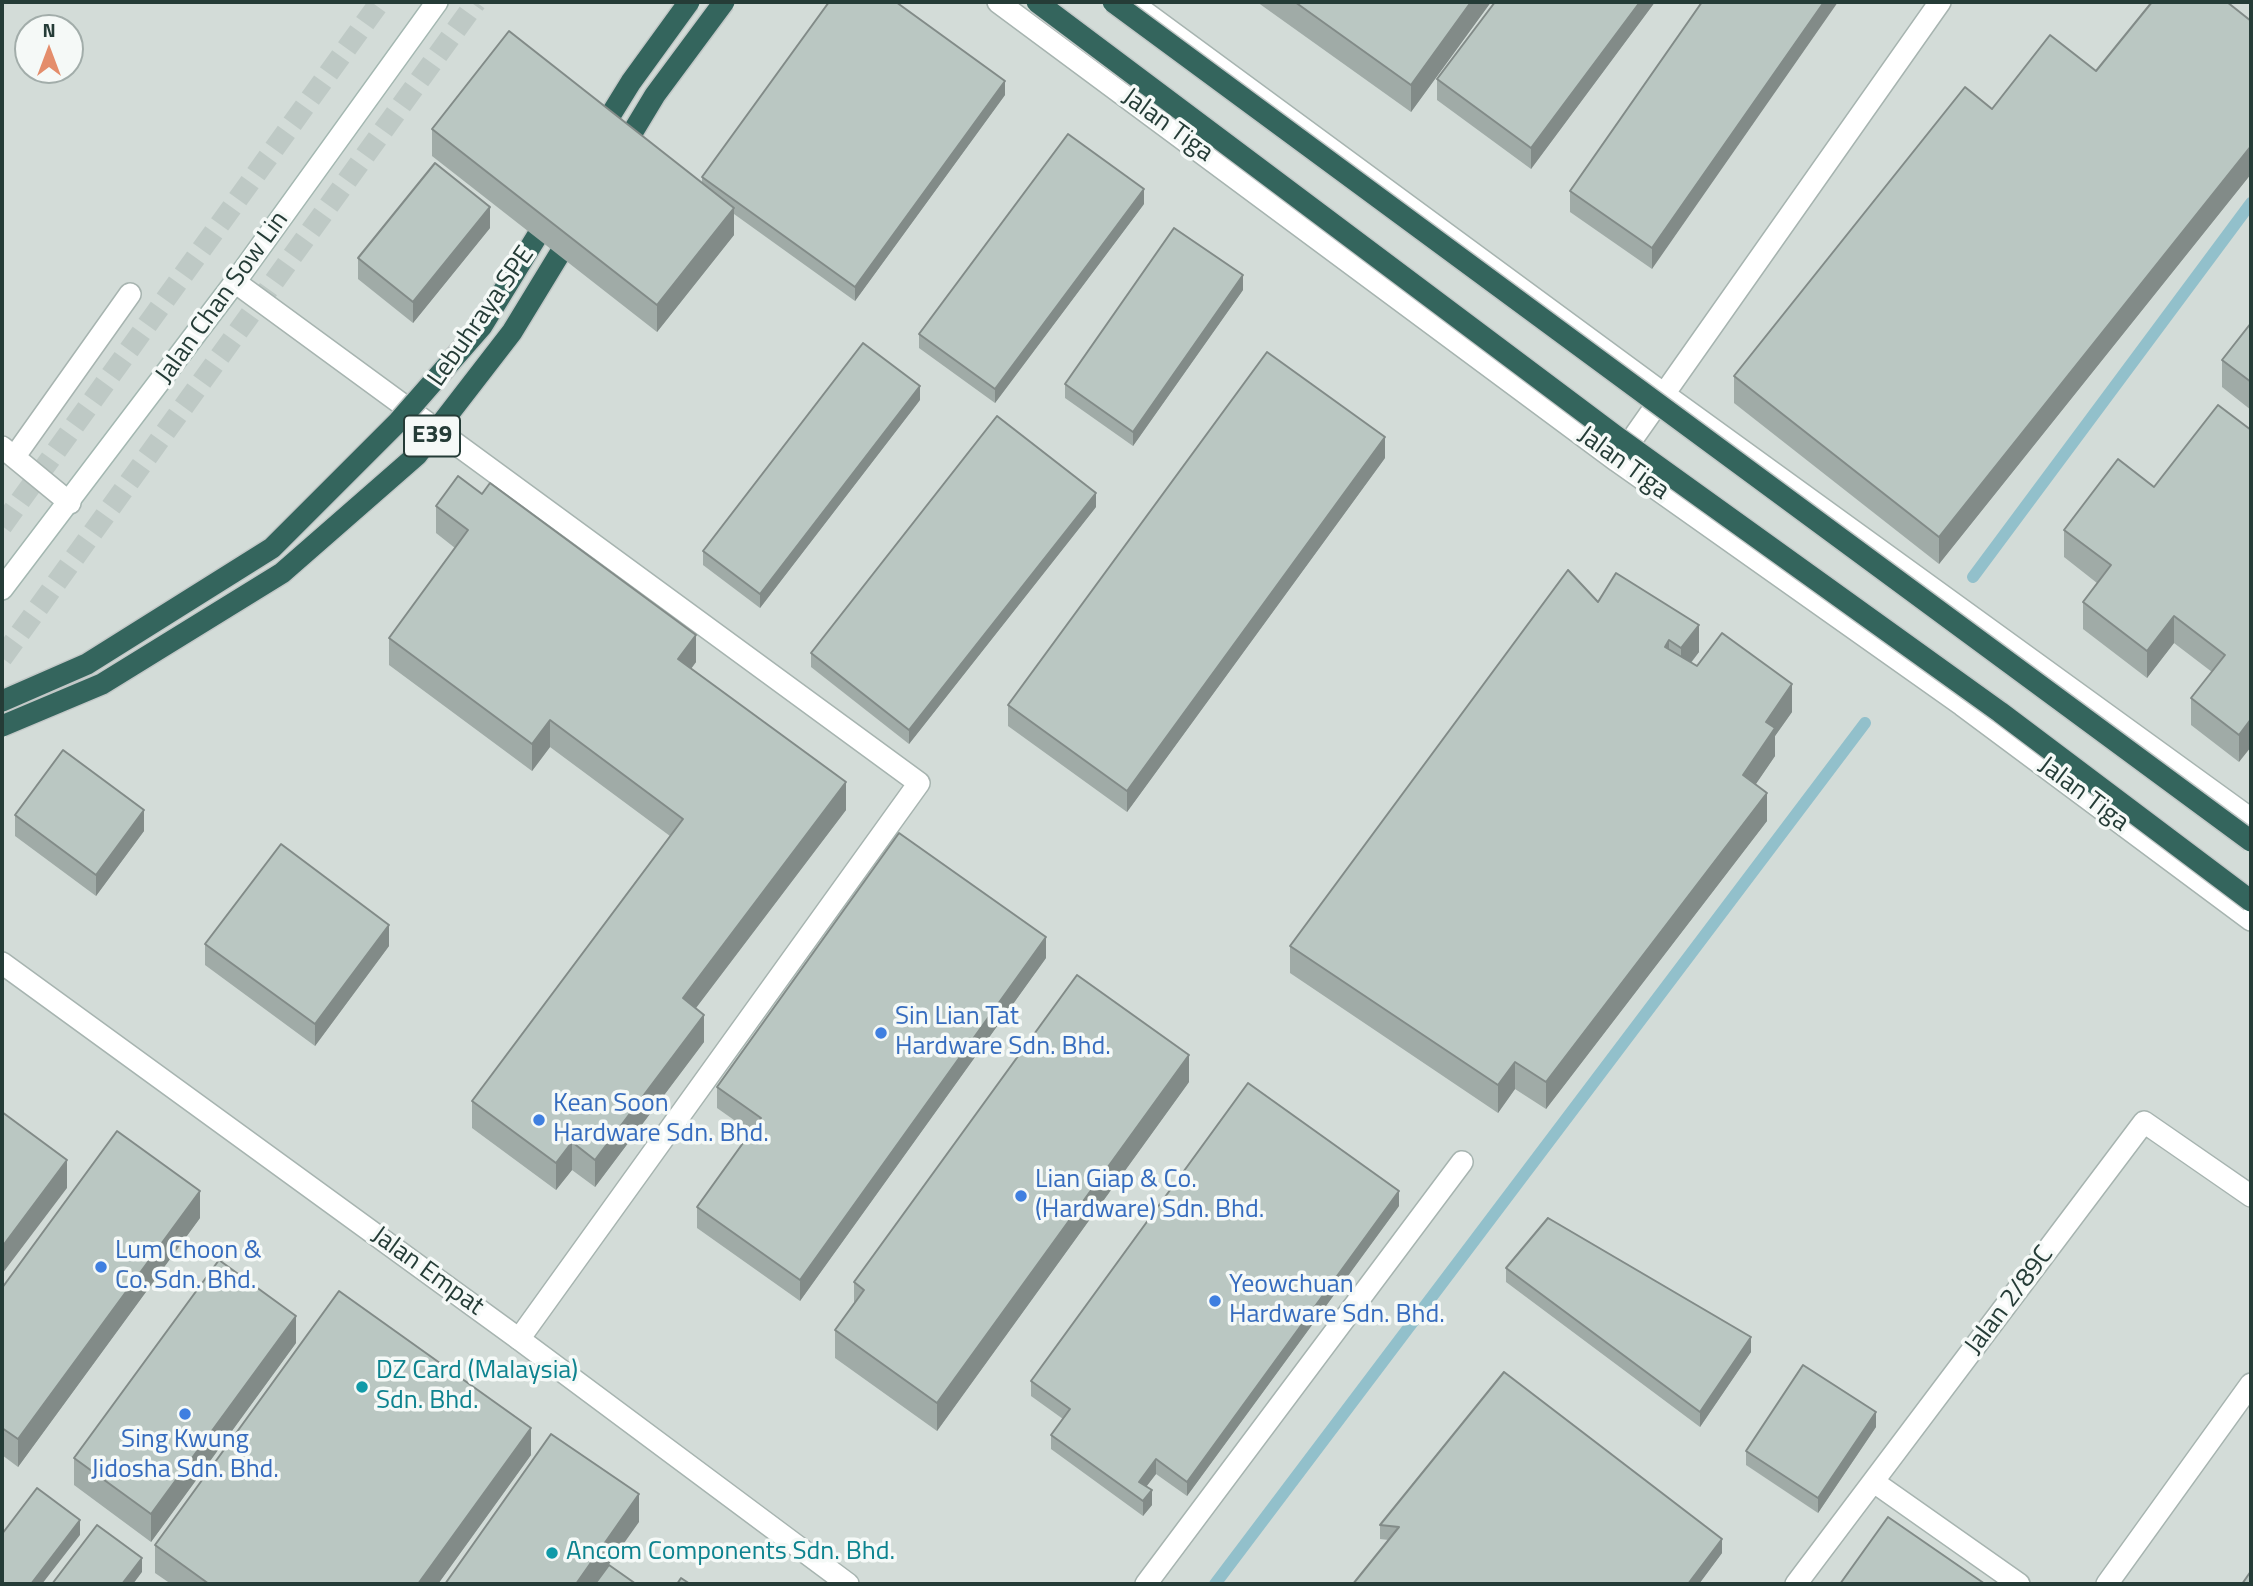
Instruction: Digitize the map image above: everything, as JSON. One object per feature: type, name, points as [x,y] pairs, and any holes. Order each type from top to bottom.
[{"type":"highway","points":[[588,152],[631,82],[689,2]]},
{"type":"highway","points":[[612,166],[656,95],[724,2]]},
{"type":"highway","points":[[1037,2],[1617,437],[2000,712],[2251,901]]},
{"type":"highway","points":[[1113,2],[2251,841]]},
{"type":"highway","name":"Lebuhraya SPE","points":[[2,701],[87,664],[272,548],[398,422],[482,326],[560,198]]},
{"type":"highway","name":"Lebuhraya SPE","points":[[2,726],[102,684],[282,573],[407,464],[512,332],[584,214]]},
{"type":"street","name":"Jalan Chan Sow Lin","points":[[2,589],[70,503],[235,282],[437,2]]},
{"type":"street","name":"Jalan Tiga","points":[[998,2],[1617,461],[1962,705],[2251,920]]},
{"type":"street","points":[[1131,2],[1664,394],[2251,820]]},
{"type":"street","points":[[1617,461],[1940,2]]},
{"type":"street","points":[[235,282],[919,783],[519,1339]]},
{"type":"street","points":[[70,503],[8,452],[130,294]]},
{"type":"street","name":"Jalan Empat","points":[[2,963],[519,1339],[848,1584]]},
{"type":"street","name":"Jalan 2/89C","points":[[1796,1584],[2144,1122],[2251,1196]]},
{"type":"street","points":[[1146,1584],[1462,1162]]},
{"type":"street","points":[[2107,1584],[2251,1384]]},
{"type":"street","points":[[1874,1482],[2019,1584]]},
{"type":"shaded area","points":[[2,2],[2251,2],[2251,1584],[2,1584]]},
{"type":"building","points":[[829,2],[896,2],[1005,81],[855,287],[702,177]]},
{"type":"building","points":[[1295,2],[1471,2],[1411,85]]},
{"type":"building","points":[[1495,2],[1640,2],[1531,148],[1437,79]]},
{"type":"building","points":[[1702,2],[1824,2],[1652,248],[1570,191]]},
{"type":"building","points":[[2152,2],[2227,2],[2251,21],[2251,146],[1939,537],[1734,376],[1965,87],[1992,109],[2050,35],[2096,71]]},
{"type":"building","points":[[509,31],[734,208],[657,305],[432,129]]},
{"type":"building","points":[[1068,134],[1144,189],[995,389],[919,334]]},
{"type":"building","points":[[435,163],[490,207],[413,302],[358,258]]},
{"type":"building","points":[[1174,228],[1243,275],[1133,432],[1065,384]]},
{"type":"building","points":[[2251,323],[2251,382],[2222,360]]},
{"type":"building","points":[[863,343],[920,386],[760,594],[703,551]]},
{"type":"building","points":[[1267,352],[1385,437],[1127,791],[1008,705]]},
{"type":"building","points":[[2218,405],[2251,430],[2251,719],[2239,735],[2191,698],[2225,655],[2174,616],[2147,651],[2083,602],[2111,565],[2064,530],[2118,459],[2154,487]]},
{"type":"building","points":[[997,416],[1096,493],[909,730],[811,653]]},
{"type":"building","points":[[458,476],[482,494],[490,483],[696,635],[678,659],[846,782],[683,998],[704,1015],[595,1160],[572,1142],[556,1163],[472,1101],[683,819],[550,720],[532,744],[389,638],[468,530],[436,506]]},
{"type":"building","points":[[1568,570],[1598,602],[1616,573],[1699,625],[1681,648],[1669,640],[1665,647],[1697,666],[1722,633],[1792,684],[1766,722],[1775,728],[1743,775],[1767,793],[1546,1082],[1515,1062],[1498,1085],[1290,946]]},
{"type":"building","points":[[63,750],[144,810],[96,875],[15,815]]},
{"type":"building","name":"Sin Lian Tat Hardware Sdn. Bhd.","points":[[899,833],[1046,937],[800,1280],[697,1207],[761,1118],[717,1087]]},
{"type":"building","points":[[281,844],[389,925],[315,1024],[205,944]]},
{"type":"building","name":"Lian Giap & Co. (Hardware) Sdn. Bhd.","points":[[1077,975],[1189,1055],[937,1403],[835,1330],[864,1290],[854,1282]]},
{"type":"building","name":"Yeowchuan Hardware Sdn. Bhd.","points":[[1248,1083],[1399,1191],[1187,1482],[1156,1459],[1139,1482],[1152,1490],[1143,1501],[1051,1435],[1070,1409],[1031,1381]]},
{"type":"building","points":[[2,1112],[67,1160],[2,1247]]},
{"type":"building","name":"Lum Choon & Co. Sdn. Bhd.","points":[[117,1131],[200,1191],[18,1439],[2,1428],[2,1288]]},
{"type":"building","points":[[1548,1218],[1751,1337],[1700,1412],[1506,1268]]},
{"type":"building","name":"Sing Kwung Jidosha Sdn. Bhd.","points":[[219,1260],[296,1316],[151,1514],[74,1458]]},
{"type":"building","name":"DZ Card (Malaysia) Sdn. Bhd.","points":[[339,1291],[531,1428],[418,1584],[209,1584],[155,1545]]},
{"type":"building","points":[[1803,1365],[1876,1412],[1818,1498],[1746,1451]]},
{"type":"building","points":[[1504,1372],[1722,1539],[1688,1584],[1353,1584],[1399,1527],[1380,1525]]},
{"type":"building","name":"Ancom Components Sdn. Bhd.","points":[[551,1434],[639,1494],[576,1584],[445,1584]]},
{"type":"building","points":[[37,1488],[80,1520],[31,1584],[2,1584],[2,1534]]},
{"type":"building","points":[[1888,1517],[1985,1584],[1840,1584]]},
{"type":"building","points":[[97,1525],[142,1558],[122,1584],[52,1584]]},
{"type":"building","points":[[609,1565],[636,1584],[595,1584]]},
{"type":"building","points":[[2251,1571],[2251,1584],[2242,1584]]},
{"type":"building","points":[[681,1578],[690,1584],[677,1584]]},
{"type":"waterway","points":[[1973,577],[2251,203]]},
{"type":"waterway","points":[[1215,1584],[1865,723]]},
{"type":"tunnel","points":[[2,526],[380,2]]},
{"type":"tunnel","points":[[2,658],[476,2]]},
{"type":"place","name":"Sin Lian Tat Hardware Sdn. Bhd.","points":[[881,1033]]},
{"type":"place","name":"Kean Soon Hardware Sdn. Bhd.","points":[[539,1120]]},
{"type":"place","name":"Lian Giap & Co. (Hardware) Sdn. Bhd.","points":[[1021,1196]]},
{"type":"place","name":"Lum Choon & Co. Sdn. Bhd.","points":[[101,1267]]},
{"type":"place","name":"Yeowchuan Hardware Sdn. Bhd.","points":[[1215,1301]]},
{"type":"place","name":"DZ Card (Malaysia) Sdn. Bhd.","points":[[362,1387]]},
{"type":"place","name":"Sing Kwung Jidosha Sdn. Bhd.","points":[[185,1414]]},
{"type":"place","name":"Ancom Components Sdn. Bhd.","points":[[552,1553]]}]
